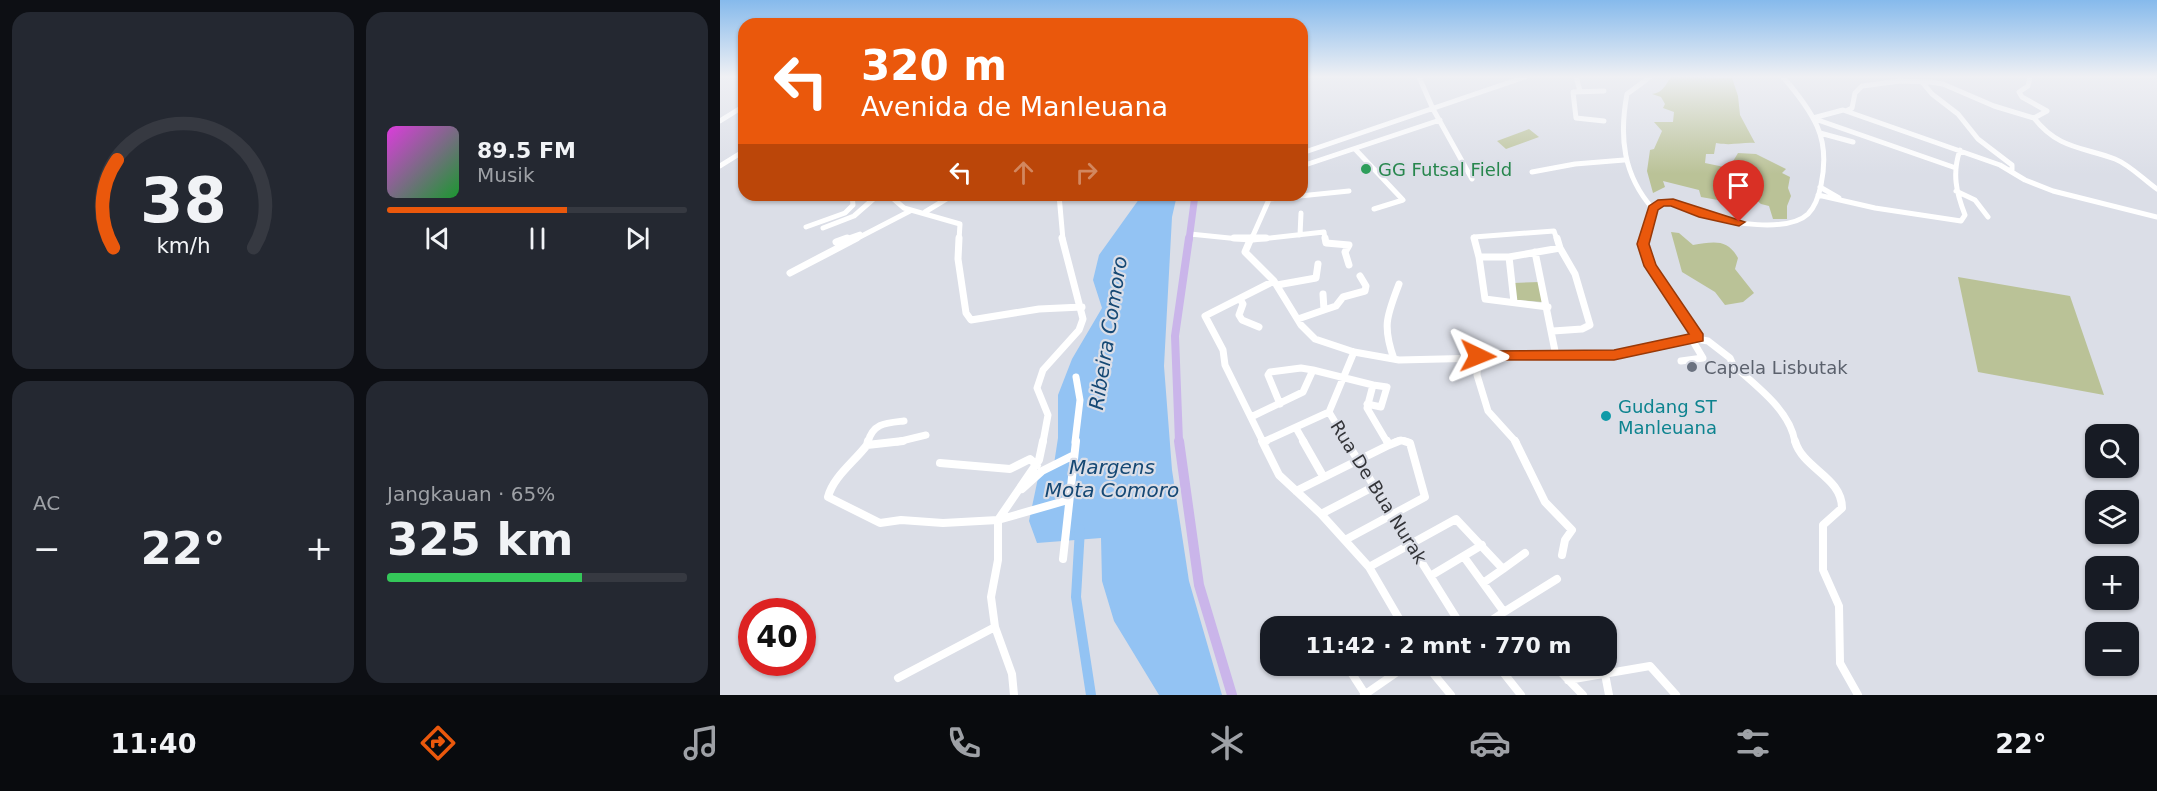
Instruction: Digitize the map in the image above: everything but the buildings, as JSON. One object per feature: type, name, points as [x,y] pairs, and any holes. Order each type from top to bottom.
[{"type":"main road","points":[[1194,201],[1174,357],[1182,474],[1199,585],[1232,695]]},
{"type":"street","points":[[1308,151],[1432,109]]},
{"type":"street","points":[[1433,109],[1472,178]]},
{"type":"street","points":[[1575,109],[1576,118],[1604,121]]},
{"type":"street","points":[[1623,109],[1624,159],[1634,184],[1653,208]]},
{"type":"street","points":[[1681,361],[1703,358],[1694,338],[1650,266],[1643,244],[1653,208],[1666,202],[1725,220],[1752,224],[1792,222],[1806,216],[1818,195],[1823,154],[1821,133],[1807,109]]},
{"type":"street","points":[[1813,118],[1849,109]]},
{"type":"street","points":[[1952,109],[1978,139],[2012,165],[2012,172]]},
{"type":"street","points":[[2005,109],[2034,118],[2041,126],[2070,147],[2117,160],[2157,189]]},
{"type":"street","points":[[2034,118],[2047,111],[2044,109]]},
{"type":"street","points":[[720,121],[738,110]]},
{"type":"street","points":[[1846,111],[1960,150],[2012,172],[2025,180],[2053,190],[2157,217]]},
{"type":"street","points":[[1813,118],[1953,167]]},
{"type":"street","points":[[1308,164],[1440,120]]},
{"type":"street","points":[[1821,133],[1853,142]]},
{"type":"street","points":[[1355,149],[1403,200],[1397,204],[1374,209]]},
{"type":"street","points":[[1818,195],[1889,210],[1914,212],[1953,222],[1963,219],[1965,215],[1956,191],[1953,167],[1960,150]]},
{"type":"street","points":[[720,166],[738,154]]},
{"type":"street","points":[[1532,172],[1575,164],[1624,159]]},
{"type":"street","points":[[1820,187],[1843,201]]},
{"type":"street","points":[[1308,194],[1348,191]]},
{"type":"street","points":[[1956,191],[1976,200],[1988,217]]},
{"type":"street","points":[[806,227],[848,211],[853,205],[853,201]]},
{"type":"street","points":[[823,228],[851,217],[871,201]]},
{"type":"street","points":[[895,201],[910,212],[925,212],[960,224],[958,259],[966,313],[971,320],[1040,309],[1082,307]]},
{"type":"street","points":[[925,212],[943,201]]},
{"type":"street","points":[[1014,695],[1004,646],[995,627],[991,597],[998,560],[999,520],[1020,485],[1037,465],[1048,416],[1037,388],[1043,370],[1079,330],[1083,319],[1082,307],[1069,272],[1062,237],[1059,201]]},
{"type":"street","points":[[1268,201],[1245,252],[1276,283],[1298,319],[1315,339],[1354,352],[1394,359],[1614,355],[1694,338],[1714,344],[1770,398],[1793,430],[1795,444],[1804,458],[1833,483],[1842,499],[1842,508],[1823,525],[1823,564],[1826,578],[1839,606],[1840,663],[1858,695]]},
{"type":"street","points":[[790,273],[910,212]]},
{"type":"street","points":[[1300,235],[1301,213]]},
{"type":"street","points":[[836,242],[877,229]]},
{"type":"street","points":[[1548,307],[1485,299],[1474,237],[1554,231],[1560,248],[1575,274],[1590,325],[1582,329],[1553,331]]},
{"type":"street","points":[[1190,234],[1251,240],[1324,232],[1326,243],[1349,245],[1345,252],[1349,265]]},
{"type":"street","points":[[1479,257],[1509,257],[1560,248]]},
{"type":"street","points":[[1535,252],[1553,331],[1556,356]]},
{"type":"street","points":[[1509,257],[1514,302]]},
{"type":"street","points":[[1318,264],[1316,278],[1276,283],[1205,316],[1223,350],[1225,365],[1279,476],[1321,514],[1369,567],[1398,616]]},
{"type":"street","points":[[1298,319],[1336,306],[1343,297],[1365,291],[1366,286],[1360,276]]},
{"type":"street","points":[[1394,359],[1383,330],[1383,321],[1399,284]]},
{"type":"street","points":[[1323,294],[1324,310]]},
{"type":"street","points":[[1240,298],[1243,304],[1239,315],[1242,320],[1259,327]]},
{"type":"street","name":"Rua De Bua Nurak","points":[[1354,352],[1329,412],[1373,487],[1455,616]]},
{"type":"street","points":[[1478,356],[1477,375],[1488,411],[1515,441],[1545,502],[1572,530],[1565,540],[1562,555]]},
{"type":"street","points":[[1280,404],[1268,375],[1270,372],[1292,368],[1313,370],[1387,387],[1381,407],[1367,404]]},
{"type":"street","points":[[1251,417],[1303,392],[1313,370]]},
{"type":"street","points":[[1063,559],[1072,456],[1080,400],[1076,376]]},
{"type":"street","points":[[1372,384],[1367,408],[1389,445]]},
{"type":"street","points":[[1263,442],[1329,412]]},
{"type":"street","points":[[904,421],[873,427],[869,431],[867,445],[853,464],[831,484],[828,497],[880,523],[901,520],[919,523],[999,520],[1006,516],[1068,500]]},
{"type":"street","points":[[1296,428],[1323,476]]},
{"type":"street","points":[[867,445],[890,444],[926,435]]},
{"type":"street","points":[[1296,491],[1389,445],[1401,440],[1410,443],[1425,497],[1345,540]]},
{"type":"street","points":[[1011,503],[1042,471],[1072,456]]},
{"type":"street","points":[[940,463],[1010,469],[1030,459],[1037,465]]},
{"type":"street","points":[[1321,514],[1373,487]]},
{"type":"street","points":[[1369,567],[1456,519],[1503,569]]},
{"type":"street","points":[[1431,575],[1482,545]]},
{"type":"street","points":[[1483,583],[1525,553]]},
{"type":"street","points":[[1464,557],[1504,612]]},
{"type":"street","points":[[1498,616],[1557,579]]},
{"type":"street","points":[[898,678],[995,627]]},
{"type":"street","points":[[1617,672],[1650,666],[1676,695]]},
{"type":"street","points":[[1353,676],[1364,695],[1392,676]]},
{"type":"street","points":[[1435,676],[1451,695]]},
{"type":"street","points":[[1507,676],[1521,695]]},
{"type":"street","points":[[1564,676],[1583,695]]},
{"type":"street","points":[[1568,680],[1593,676]]},
{"type":"street","points":[[1605,676],[1609,695]]},
{"type":"green space","points":[[1667,109],[1739,109],[1740,115],[1755,143],[1716,143],[1714,154],[1706,154],[1705,163],[1729,168],[1738,153],[1756,154],[1786,169],[1782,173],[1790,177],[1788,188],[1791,196],[1787,206],[1787,219],[1773,219],[1769,206],[1761,204],[1754,198],[1752,180],[1742,180],[1737,175],[1729,175],[1735,188],[1735,203],[1701,197],[1699,190],[1663,181],[1665,187],[1653,193],[1647,171],[1650,150],[1654,149],[1662,131],[1654,122],[1673,122],[1674,112]]},
{"type":"green space","points":[[1529,129],[1539,137],[1506,149],[1497,141]]},
{"type":"green space","points":[[1671,232],[1679,233],[1693,245],[1719,243],[1729,247],[1738,258],[1735,269],[1754,293],[1743,302],[1725,305],[1715,292],[1682,272]]},
{"type":"green space","points":[[1958,277],[2070,296],[2104,395],[1978,372]]},
{"type":"green space","points":[[1540,282],[1542,302],[1516,300],[1513,283]]},
{"type":"water","name":"Margens Mota Comoro","points":[[1138,201],[1176,201],[1172,217],[1164,366],[1172,470],[1189,581],[1222,695],[1159,695],[1114,621],[1102,581],[1101,538],[1037,543],[1029,521],[1038,478],[1054,464],[1058,438],[1058,395],[1072,359],[1102,308],[1093,280],[1099,255]]},
{"type":"waterway","name":"Ribeira Comoro","points":[[1080,529],[1076,597],[1091,695]]},
{"type":"place","name":"GG Futsal Field","points":[[1366,169]]},
{"type":"place","name":"Capela Lisbutak","points":[[1692,367]]},
{"type":"place","name":"Gudang ST Manleuana","points":[[1606,416]]},
{"type":"route","points":[[1478,356],[1614,355],[1698,337],[1682,310],[1650,266],[1643,244],[1651,225],[1653,208],[1662,202],[1673,203],[1703,215],[1739,222]]}]
